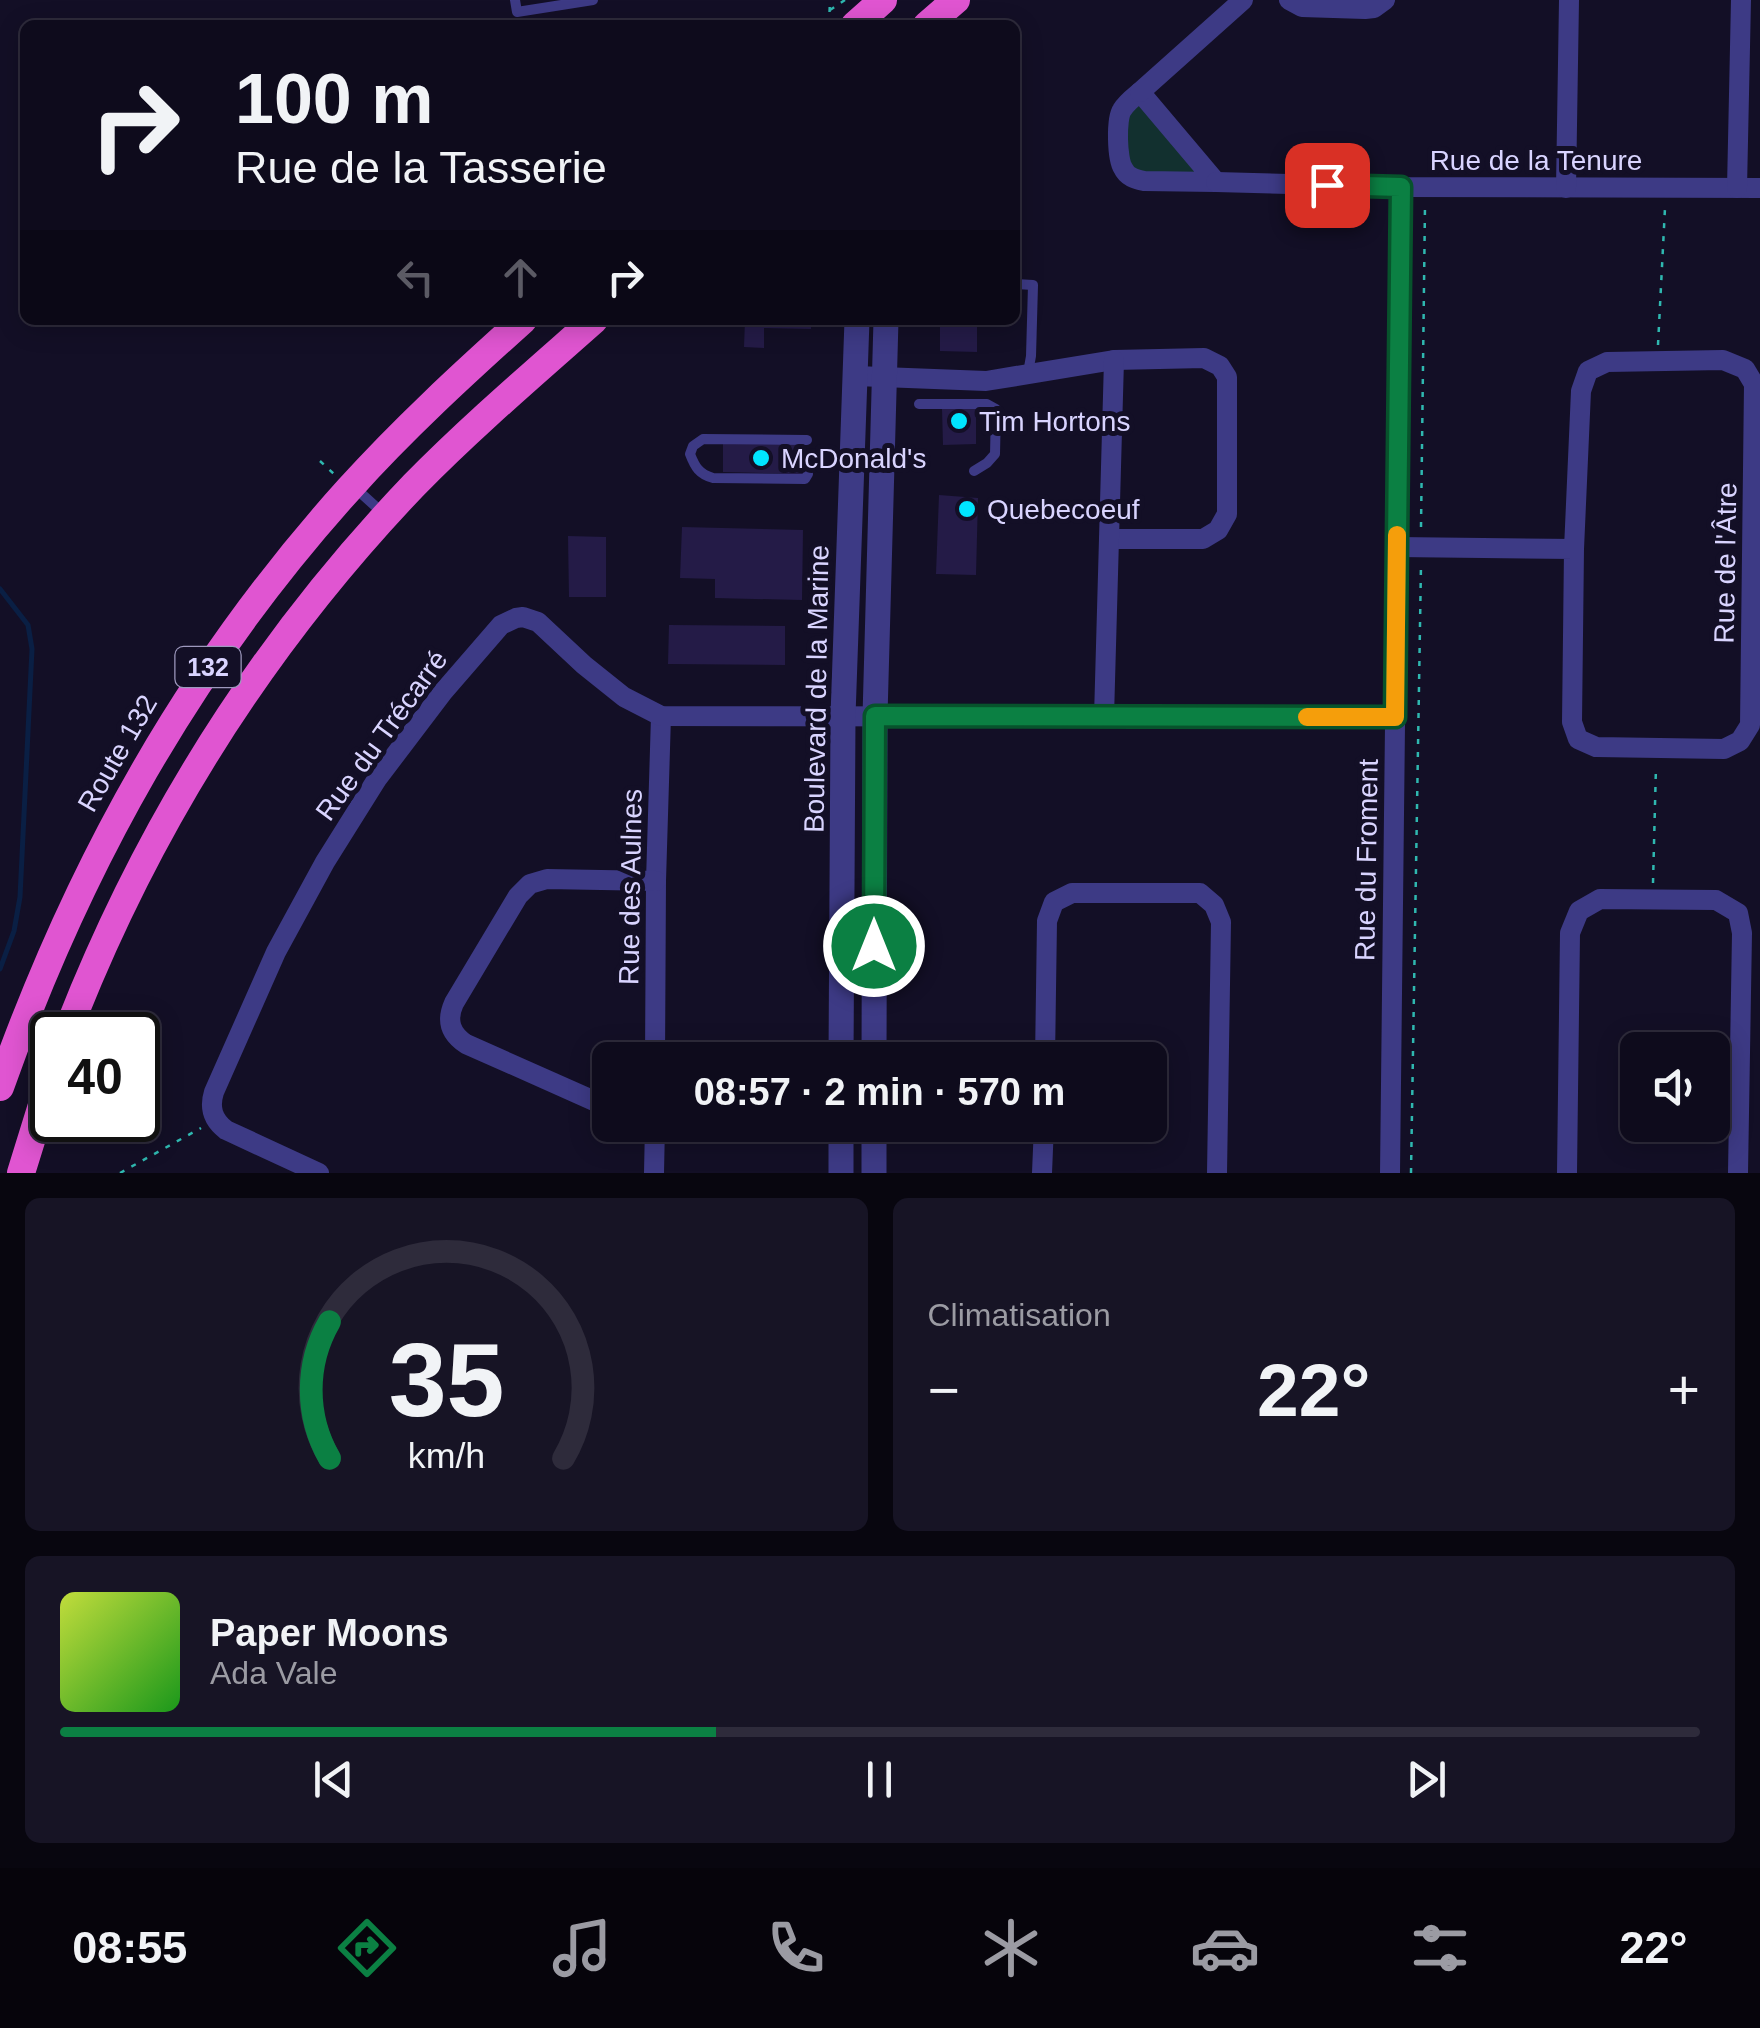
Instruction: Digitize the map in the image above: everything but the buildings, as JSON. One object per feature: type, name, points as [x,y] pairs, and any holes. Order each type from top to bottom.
[{"type":"highway","points":[[861,20],[883,0]]},
{"type":"highway","name":"Route 132","points":[[0,1087],[70,909],[147,762],[187,699],[245,616],[352,485],[518,325]]},
{"type":"highway","name":"132","points":[[76,1012],[125,898],[164,823],[200,760],[286,635],[386,516],[467,433],[588,325]]},
{"type":"highway","points":[[21,1173],[31,1142]]},
{"type":"street","name":"Rue de la Tenure","points":[[1243,0],[1123,108],[1118,121],[1120,162],[1126,173],[1137,180],[1401,187],[1760,188]]},
{"type":"street","points":[[1289,0],[1302,7],[1366,9],[1385,0]]},
{"type":"street","points":[[1566,188],[1570,0]]},
{"type":"street","points":[[1737,188],[1740,0]]},
{"type":"street","points":[[1140,92],[1216,182]]},
{"type":"street","name":"Rue du Froment","points":[[1390,1173],[1401,187]]},
{"type":"street","name":"Boulevard de la Marine","points":[[842,1042],[843,716],[857,325]]},
{"type":"street","points":[[874,1042],[875,716],[886,325]]},
{"type":"street","points":[[856,376],[986,381],[1114,360],[1204,358],[1220,366],[1227,377],[1227,514],[1218,530],[1203,539],[1109,539]]},
{"type":"street","points":[[1104,717],[1114,360]]},
{"type":"street","name":"Rue de l'Âtre","points":[[1723,360],[1745,369],[1754,384],[1750,725],[1740,741],[1724,749],[1596,747],[1578,739],[1572,722],[1581,390],[1588,370],[1607,362],[1658,361],[1723,360]]},
{"type":"street","points":[[1397,547],[1574,550]]},
{"type":"street","name":"Rue du Trécarré","points":[[216,1120],[214,1092],[276,952],[325,862],[377,778],[442,692],[501,625],[516,618],[538,622],[624,697],[661,716],[1395,717]]},
{"type":"street","name":"Rue des Aulnes","points":[[655,1042],[661,716]]},
{"type":"street","points":[[592,1100],[466,1044],[454,1033],[450,1014],[518,896],[530,884],[547,878],[656,880]]},
{"type":"street","points":[[1044,1042],[1047,920],[1054,902],[1072,893],[1200,892],[1214,905],[1221,922],[1217,1173]]},
{"type":"street","points":[[1567,1173],[1570,933],[1580,911],[1600,898],[1716,900],[1738,913],[1742,932],[1738,1173]]},
{"type":"street","points":[[216,1120],[234,1135],[319,1173]]},
{"type":"street","points":[[654,1173],[655,1142]]},
{"type":"street","points":[[841,1142],[841,1173]]},
{"type":"street","points":[[874,1142],[874,1173]]},
{"type":"street","points":[[1042,1173],[1043,1142]]},
{"type":"lane","points":[[514,0],[517,12],[593,0]]},
{"type":"lane","points":[[1020,284],[1033,285],[1028,374]]},
{"type":"lane","points":[[919,404],[987,404],[996,409],[995,454],[974,471]]},
{"type":"lane","points":[[807,440],[703,439],[690,454],[696,468],[712,478],[805,478],[808,474]]},
{"type":"lane","points":[[352,485],[386,516]]},
{"type":"path","points":[[828,20],[830,0]]},
{"type":"path","points":[[828,10],[845,0]]},
{"type":"path","points":[[1412,1173],[1426,187]]},
{"type":"path","points":[[1658,361],[1666,188]]},
{"type":"path","points":[[1653,900],[1656,748]]},
{"type":"path","points":[[120,1173],[216,1120]]},
{"type":"green space","points":[[1140,92],[1216,182],[1131,177],[1123,108]]},
{"type":"waterway","points":[[0,589],[28,625],[32,649],[20,897],[14,931],[0,969]]},
{"type":"slow traffic","points":[[1307,717],[1395,717],[1397,535]]},
{"type":"place","name":"Tim Hortons","points":[[959,421]]},
{"type":"place","name":"McDonald's","points":[[761,458]]},
{"type":"place","name":"Quebecoeuf","points":[[967,509]]},
{"type":"route","points":[[874,946],[875,716],[1395,717],[1401,187],[1327,185]]}]
